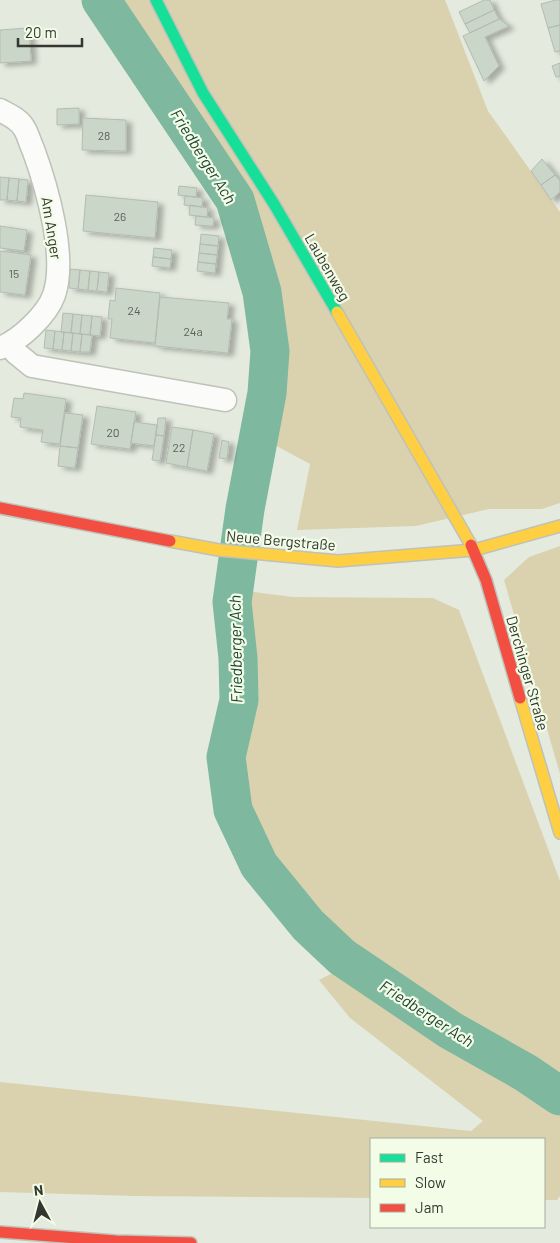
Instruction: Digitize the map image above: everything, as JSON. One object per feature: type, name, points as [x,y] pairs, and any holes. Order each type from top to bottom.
[{"type":"main road","name":"Laubenweg","points":[[156,0],[203,93],[274,204],[474,550]]},
{"type":"main road","name":"Neue Bergstraße","points":[[0,508],[219,550],[338,560],[474,550],[560,526]]},
{"type":"main road","name":"Derchinger Straße","points":[[474,550],[486,580],[560,834]]},
{"type":"main road","points":[[0,1232],[116,1241],[191,1243]]},
{"type":"street","name":"Am Anger","points":[[0,110],[15,118],[24,127],[45,181],[59,263],[58,281],[53,298],[29,328],[5,346],[32,366],[226,400]]},
{"type":"shaded area","points":[[112,0],[445,0],[488,111],[560,212],[560,503],[542,509],[489,509],[416,526],[297,530],[310,464],[269,442],[281,382],[281,340],[270,285],[242,192]]},
{"type":"shaded area","points":[[560,546],[560,774],[504,580],[529,557]]},
{"type":"shaded area","points":[[239,590],[293,597],[433,598],[459,610],[560,881],[560,1196],[557,1200],[545,1200],[545,1138],[370,1138],[370,1198],[134,1196],[0,1192],[0,1082],[471,1131],[483,1121],[350,1018],[319,980],[362,958],[316,911],[269,856],[243,807],[236,759],[251,705],[253,689]]},
{"type":"building","points":[[484,0],[490,0],[494,10],[465,24],[459,12]]},
{"type":"building","points":[[560,0],[560,25],[548,28],[541,4]]},
{"type":"building","points":[[494,10],[499,19],[470,33],[465,24]]},
{"type":"building","points":[[499,19],[509,26],[485,37],[499,66],[484,81],[463,36]]},
{"type":"building","points":[[560,25],[560,51],[555,52],[548,28]]},
{"type":"building","points":[[29,28],[31,61],[0,63],[0,30]]},
{"type":"building","points":[[560,63],[560,76],[556,77],[552,66]]},
{"type":"building","points":[[79,108],[79,124],[57,125],[57,109]]},
{"type":"building","points":[[83,118],[126,120],[126,151],[82,150]]},
{"type":"building","points":[[542,159],[555,175],[541,185],[531,171]]},
{"type":"building","points":[[555,175],[560,181],[560,192],[551,200],[541,185]]},
{"type":"building","points":[[0,177],[9,178],[7,200],[0,200]]},
{"type":"building","points":[[9,178],[19,179],[17,201],[7,200]]},
{"type":"building","points":[[19,179],[28,180],[26,202],[17,201]]},
{"type":"building","points":[[179,186],[197,188],[196,197],[178,195]]},
{"type":"building","points":[[86,195],[158,202],[155,238],[83,231]]},
{"type":"building","points":[[185,196],[203,198],[202,207],[184,205]]},
{"type":"building","points":[[190,205],[208,208],[207,217],[189,215]]},
{"type":"building","points":[[196,216],[214,218],[213,226],[195,225]]},
{"type":"building","points":[[0,226],[27,230],[24,251],[0,248]]},
{"type":"building","points":[[201,234],[219,236],[218,246],[200,244]]},
{"type":"building","points":[[200,244],[218,246],[217,255],[199,253]]},
{"type":"building","points":[[154,248],[172,250],[171,259],[153,257]]},
{"type":"building","points":[[0,251],[31,255],[25,295],[0,292]]},
{"type":"building","points":[[199,253],[217,255],[216,264],[198,262]]},
{"type":"building","points":[[153,257],[171,259],[170,268],[152,266]]},
{"type":"building","points":[[198,262],[216,264],[215,273],[197,271]]},
{"type":"building","points":[[70,269],[80,270],[78,289],[69,288]]},
{"type":"building","points":[[80,270],[90,271],[88,290],[78,289]]},
{"type":"building","points":[[90,271],[99,272],[97,291],[88,290]]},
{"type":"building","points":[[99,272],[109,273],[107,292],[97,291]]},
{"type":"building","points":[[116,288],[160,293],[155,343],[110,338],[112,319],[108,319],[110,300],[115,301]]},
{"type":"building","points":[[160,297],[229,303],[227,319],[232,319],[228,353],[155,346]]},
{"type":"building","points":[[63,313],[73,314],[71,333],[61,332]]},
{"type":"building","points":[[73,314],[82,315],[80,334],[71,333]]},
{"type":"building","points":[[82,315],[92,316],[90,335],[80,334]]},
{"type":"building","points":[[92,316],[102,317],[100,336],[90,335]]},
{"type":"building","points":[[46,330],[55,331],[53,349],[44,348]]},
{"type":"building","points":[[55,331],[64,332],[62,350],[53,349]]},
{"type":"building","points":[[64,332],[73,333],[71,351],[62,350]]},
{"type":"building","points":[[73,333],[82,334],[80,352],[71,351]]},
{"type":"building","points":[[82,334],[92,335],[90,352],[80,352]]},
{"type":"building","points":[[24,393],[66,399],[60,444],[41,442],[43,430],[20,427],[21,418],[11,417],[14,398],[23,399]]},
{"type":"building","points":[[97,406],[136,412],[130,449],[91,444]]},
{"type":"building","points":[[65,413],[83,415],[78,448],[60,446]]},
{"type":"building","points":[[158,418],[166,418],[164,436],[156,435]]},
{"type":"building","points":[[134,422],[157,425],[154,446],[131,443]]},
{"type":"building","points":[[172,427],[193,430],[187,467],[166,463]]},
{"type":"building","points":[[193,430],[214,434],[207,471],[187,467]]},
{"type":"building","points":[[156,435],[164,436],[160,461],[152,460]]},
{"type":"building","points":[[222,440],[229,442],[227,459],[219,458]]},
{"type":"building","points":[[60,446],[78,448],[75,468],[58,466]]},
{"type":"waterway","name":"Friedberger Ach","points":[[101,0],[235,200],[262,292],[270,351],[267,393],[245,509],[232,602],[238,658],[239,700],[226,757],[233,810],[259,865],[308,925],[342,957],[450,1030],[526,1073],[560,1096]]},
{"type":"traffic: fast","points":[[156,0],[203,93],[274,204],[337,312]]},
{"type":"traffic: slow","points":[[337,312],[471,545]]},
{"type":"traffic: slow","points":[[170,541],[219,550],[338,561],[474,550],[560,526]]},
{"type":"traffic: slow","points":[[520,698],[560,833]]},
{"type":"traffic: jam","points":[[0,508],[170,541]]},
{"type":"traffic: jam","points":[[471,545],[486,580],[520,698]]},
{"type":"traffic: jam","points":[[0,1232],[116,1241],[191,1243]]}]
